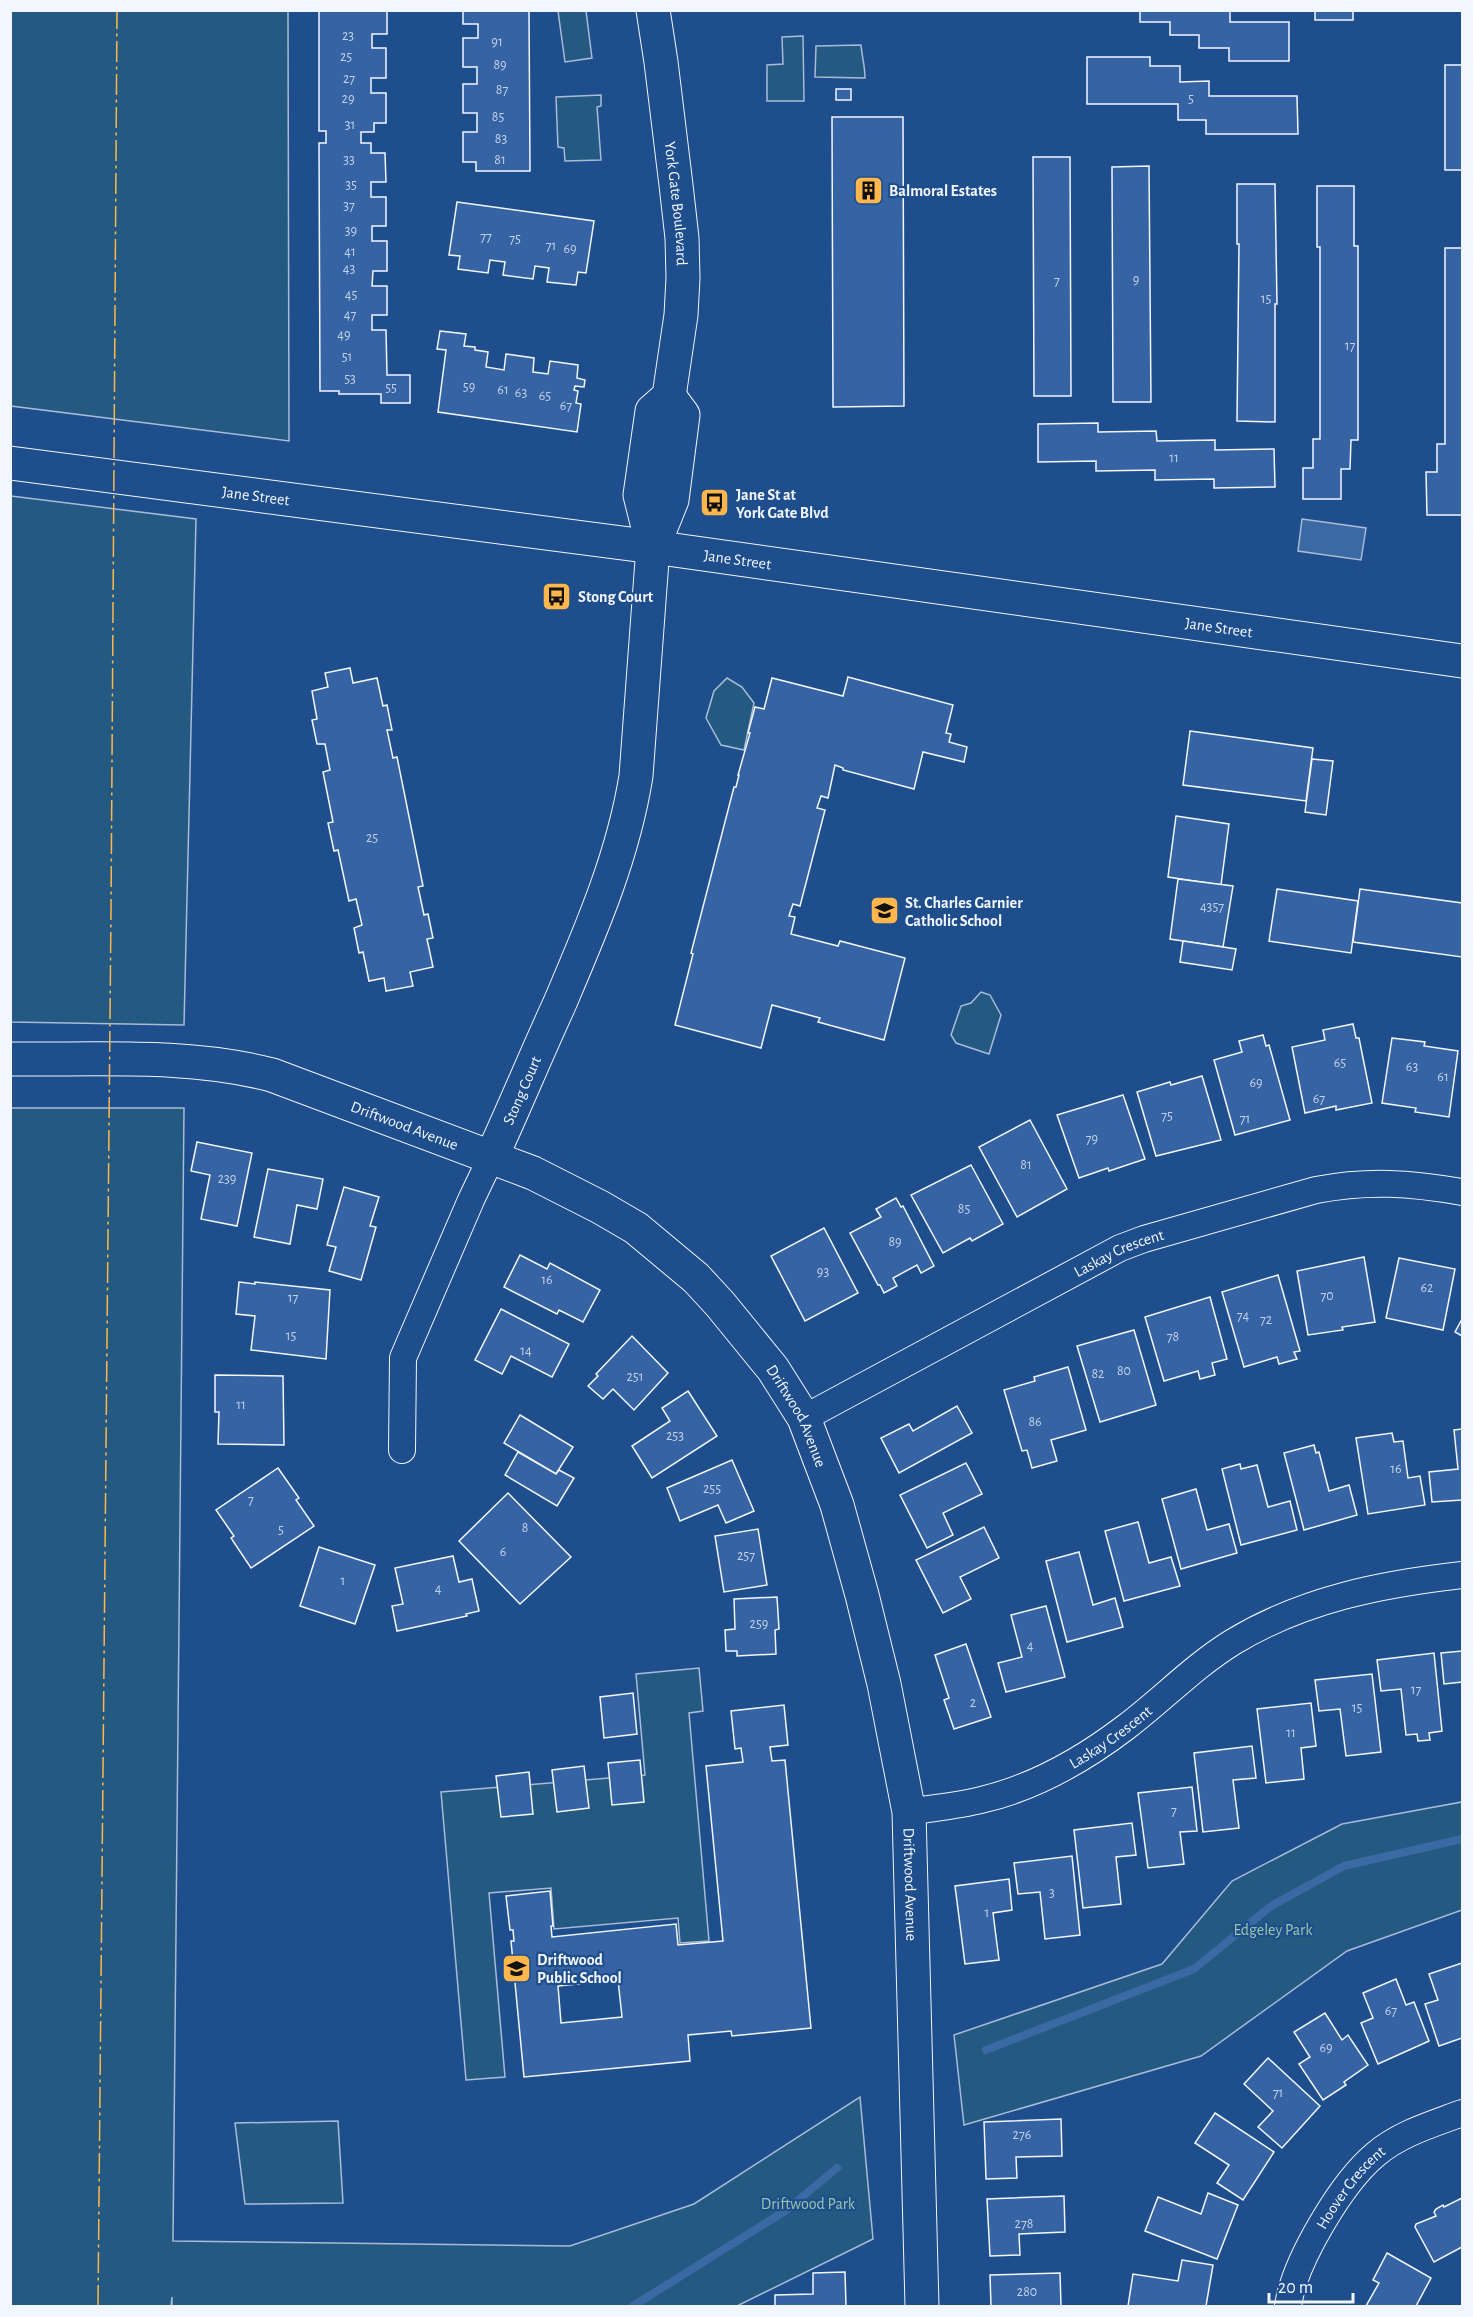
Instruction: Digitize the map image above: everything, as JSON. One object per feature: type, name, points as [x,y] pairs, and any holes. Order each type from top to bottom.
[{"type":"street","name":"York Gate Boulevard","points":[[652,10],[661,62],[682,238],[681,315],[669,396],[652,411],[640,495],[653,547]]},
{"type":"street","name":"Jane Street","points":[[10,463],[653,547],[1462,661]]},
{"type":"street","name":"Stong Court","points":[[402,1450],[403,1358],[589,937],[623,837],[636,776],[653,547]]},
{"type":"street","name":"Driftwood Avenue","points":[[10,1059],[174,1061],[238,1066],[283,1078],[492,1156],[553,1182],[636,1228],[696,1278],[745,1332],[773,1369],[804,1418],[837,1504],[884,1684],[909,1812],[922,2307]]},
{"type":"street","name":"Laskay Crescent","points":[[804,1418],[1120,1248],[1144,1239],[1341,1185],[1402,1183],[1462,1192]]},
{"type":"street","name":"Laskay Crescent","points":[[909,1812],[983,1800],[1020,1787],[1063,1767],[1110,1739],[1188,1674],[1233,1642],[1284,1616],[1367,1588],[1462,1575]]},
{"type":"street","name":"Hoover Crescent","points":[[1288,2307],[1302,2262],[1314,2239],[1338,2197],[1365,2165],[1376,2153],[1412,2132],[1462,2112]]},
{"type":"green space","points":[[11,10],[288,11],[289,441],[11,406]]},
{"type":"green space","points":[[558,11],[586,11],[592,58],[565,62]]},
{"type":"green space","points":[[803,36],[804,101],[767,101],[767,65],[783,64],[782,37]]},
{"type":"green space","points":[[861,45],[865,78],[815,77],[816,46]]},
{"type":"green space","points":[[601,95],[601,106],[597,107],[601,160],[565,161],[564,148],[558,147],[556,97]]},
{"type":"green space","points":[[11,496],[196,519],[184,1025],[11,1022]]},
{"type":"green space","points":[[727,678],[742,687],[754,703],[744,750],[721,745],[706,718],[714,691]]},
{"type":"green space","points":[[981,992],[990,995],[1001,1015],[989,1054],[956,1043],[951,1035],[961,1006],[971,1003]]},
{"type":"green space","name":"Driftwood Park","points":[[11,1108],[184,1108],[173,2241],[570,2246],[694,2204],[860,2097],[873,2239],[737,2306],[172,2306],[172,2297],[171,2306],[11,2306]]},
{"type":"green space","points":[[699,1668],[703,1711],[689,1713],[709,1941],[680,1943],[678,1918],[554,1929],[551,1888],[489,1893],[505,2077],[466,2080],[441,1792],[645,1775],[636,1674]]},
{"type":"green space","name":"Edgeley Park","points":[[1462,1802],[1462,1910],[1347,1951],[1201,2056],[964,2125],[954,2035],[1162,1964],[1232,1881],[1342,1824]]},
{"type":"green space","points":[[338,2121],[343,2203],[245,2204],[235,2123]]},
{"type":"shaded area","points":[[1302,519],[1366,528],[1361,560],[1298,551]]},
{"type":"building","points":[[319,10],[387,10],[387,34],[372,34],[372,48],[386,48],[386,78],[371,78],[371,93],[386,93],[386,123],[374,123],[374,132],[361,132],[361,143],[371,143],[371,153],[385,153],[386,182],[371,182],[371,197],[386,197],[386,226],[372,226],[372,241],[387,241],[387,271],[373,271],[372,286],[387,286],[387,315],[372,315],[372,330],[386,330],[387,375],[410,375],[410,403],[381,403],[381,394],[339,394],[339,391],[320,391],[319,143],[326,143],[326,131],[319,131]]},
{"type":"building","points":[[463,10],[529,10],[530,171],[476,171],[476,162],[463,162],[463,132],[477,132],[477,113],[463,113],[463,84],[477,84],[477,67],[463,67],[463,38],[478,38],[478,24],[463,24]]},
{"type":"building","points":[[1140,10],[1230,10],[1230,22],[1289,22],[1289,61],[1229,61],[1229,48],[1199,48],[1199,35],[1170,35],[1170,22],[1140,22]]},
{"type":"building","points":[[1315,10],[1353,10],[1353,20],[1315,20]]},
{"type":"building","points":[[1087,57],[1150,57],[1150,66],[1180,66],[1180,82],[1209,81],[1209,96],[1297,96],[1298,134],[1206,134],[1206,120],[1178,120],[1178,104],[1087,104]]},
{"type":"building","points":[[1445,65],[1462,65],[1462,170],[1445,170]]},
{"type":"building","points":[[836,89],[851,89],[851,100],[836,100]]},
{"type":"building","name":"Balmoral Estates","points":[[832,117],[903,117],[904,406],[833,407]]},
{"type":"building","points":[[1033,157],[1070,157],[1071,396],[1034,396]]},
{"type":"building","points":[[1149,166],[1151,402],[1113,402],[1112,167]]},
{"type":"building","points":[[1237,184],[1275,184],[1277,304],[1275,304],[1275,422],[1237,421],[1239,244],[1237,244]]},
{"type":"building","points":[[1317,186],[1354,186],[1354,246],[1358,246],[1358,440],[1351,440],[1350,469],[1341,469],[1341,499],[1303,499],[1303,468],[1313,468],[1313,439],[1320,439],[1320,247],[1317,247]]},
{"type":"building","points":[[457,202],[594,221],[586,273],[578,272],[576,285],[547,282],[549,268],[535,266],[533,279],[503,275],[505,262],[490,260],[488,273],[458,269],[460,256],[449,255]]},
{"type":"building","points":[[1445,248],[1462,248],[1462,515],[1427,515],[1426,472],[1437,472],[1437,444],[1445,444]]},
{"type":"building","points":[[440,331],[466,334],[464,346],[488,352],[486,367],[504,370],[506,354],[534,358],[533,372],[548,374],[550,361],[578,365],[577,378],[585,380],[584,387],[575,386],[574,390],[578,391],[576,403],[581,404],[577,432],[438,412],[446,350],[437,349]]},
{"type":"building","points":[[1098,423],[1098,432],[1156,431],[1157,441],[1215,440],[1215,450],[1274,449],[1275,487],[1214,488],[1214,479],[1155,480],[1155,470],[1096,471],[1096,461],[1038,462],[1038,424]]},
{"type":"building","points":[[350,668],[353,683],[377,678],[383,706],[387,705],[392,730],[387,730],[393,758],[397,757],[423,886],[418,887],[424,915],[428,914],[433,938],[427,939],[433,967],[410,972],[413,986],[386,991],[384,978],[369,981],[363,952],[359,953],[354,928],[362,925],[356,899],[349,901],[338,850],[334,851],[328,823],[333,822],[323,772],[330,770],[325,744],[317,744],[312,720],[317,719],[312,691],[328,687],[325,673]]},
{"type":"building","points":[[848,677],[953,705],[946,733],[951,734],[949,742],[967,747],[964,762],[923,752],[914,789],[843,770],[835,765],[828,798],[821,796],[817,808],[825,810],[800,906],[793,904],[789,916],[795,917],[791,934],[838,946],[840,941],[905,958],[884,1040],[818,1022],[820,1018],[772,1005],[761,1048],[675,1025],[693,954],[691,953],[755,707],[764,709],[772,678],[843,696]]},
{"type":"building","points":[[1190,731],[1313,748],[1306,801],[1183,785]]},
{"type":"building","points":[[1312,759],[1333,761],[1326,815],[1305,812]]},
{"type":"building","points":[[1176,816],[1229,824],[1221,885],[1168,877]]},
{"type":"building","points":[[1178,879],[1233,886],[1223,947],[1170,939]]},
{"type":"building","points":[[1277,889],[1358,901],[1351,953],[1269,941]]},
{"type":"building","points":[[1360,889],[1462,903],[1462,957],[1353,942]]},
{"type":"building","points":[[1183,941],[1236,949],[1232,970],[1180,962]]},
{"type":"building","points":[[1353,1024],[1356,1038],[1359,1038],[1372,1103],[1336,1110],[1336,1106],[1305,1113],[1292,1047],[1325,1040],[1323,1030]]},
{"type":"building","points":[[1263,1035],[1266,1046],[1269,1045],[1290,1120],[1235,1135],[1214,1060],[1242,1052],[1239,1041]]},
{"type":"building","points":[[1392,1038],[1425,1042],[1424,1046],[1458,1051],[1449,1117],[1415,1112],[1416,1108],[1382,1103]]},
{"type":"building","points":[[1202,1076],[1221,1140],[1156,1156],[1137,1092],[1170,1082],[1171,1085]]},
{"type":"building","points":[[1123,1095],[1145,1159],[1079,1178],[1057,1115]]},
{"type":"building","points":[[1030,1120],[1067,1189],[1017,1217],[979,1147]]},
{"type":"building","points":[[197,1142],[252,1153],[237,1226],[201,1219],[210,1175],[191,1171]]},
{"type":"building","points":[[971,1165],[1003,1224],[972,1241],[970,1238],[943,1253],[911,1195]]},
{"type":"building","points":[[268,1169],[323,1179],[317,1209],[297,1205],[290,1244],[254,1237]]},
{"type":"building","points":[[344,1187],[379,1197],[370,1226],[376,1227],[361,1280],[329,1271],[336,1247],[327,1245]]},
{"type":"building","points":[[896,1198],[901,1207],[903,1206],[934,1266],[921,1273],[917,1265],[893,1278],[897,1286],[884,1293],[850,1233],[881,1217],[876,1209]]},
{"type":"building","points":[[824,1228],[858,1293],[805,1321],[771,1256]]},
{"type":"building","points":[[520,1255],[547,1269],[550,1263],[600,1290],[583,1322],[559,1310],[557,1314],[504,1287]]},
{"type":"building","points":[[1364,1257],[1375,1322],[1308,1335],[1297,1271]]},
{"type":"building","points":[[1399,1258],[1455,1269],[1443,1330],[1386,1318]]},
{"type":"building","points":[[1278,1275],[1300,1351],[1294,1352],[1297,1359],[1279,1364],[1277,1357],[1244,1367],[1222,1292]]},
{"type":"building","points":[[239,1282],[330,1290],[326,1359],[251,1350],[255,1316],[236,1314]]},
{"type":"building","points":[[1210,1297],[1227,1359],[1212,1363],[1215,1375],[1200,1379],[1198,1371],[1164,1381],[1145,1317]]},
{"type":"building","points":[[501,1309],[569,1344],[552,1377],[511,1356],[502,1374],[475,1360]]},
{"type":"building","points":[[1462,1319],[1462,1336],[1455,1332]]},
{"type":"building","points":[[1134,1330],[1156,1405],[1100,1422],[1077,1346]]},
{"type":"building","points":[[632,1336],[668,1373],[634,1410],[613,1389],[603,1399],[588,1386],[598,1376],[596,1374]]},
{"type":"building","points":[[1068,1367],[1086,1430],[1051,1440],[1057,1461],[1032,1468],[1027,1450],[1022,1451],[1004,1390],[1035,1381],[1034,1377]]},
{"type":"building","points":[[215,1375],[283,1376],[284,1445],[218,1444],[219,1412],[215,1412]]},
{"type":"building","points":[[688,1391],[717,1436],[652,1478],[632,1446],[670,1421],[662,1408]]},
{"type":"building","points":[[957,1406],[972,1433],[899,1473],[881,1438],[909,1424],[913,1431]]},
{"type":"building","points":[[520,1415],[573,1447],[556,1474],[504,1443]]},
{"type":"building","points":[[1462,1429],[1462,1500],[1432,1502],[1429,1472],[1458,1469],[1454,1430]]},
{"type":"building","points":[[1392,1433],[1394,1442],[1403,1441],[1408,1478],[1420,1476],[1425,1505],[1368,1514],[1356,1438]]},
{"type":"building","points":[[1314,1445],[1316,1453],[1319,1452],[1329,1491],[1349,1485],[1357,1515],[1304,1530],[1284,1453]]},
{"type":"building","points":[[518,1452],[556,1474],[559,1470],[574,1478],[557,1506],[505,1475]]},
{"type":"building","points":[[732,1460],[754,1511],[726,1523],[718,1505],[680,1521],[667,1488]]},
{"type":"building","points":[[966,1463],[982,1494],[943,1513],[953,1535],[927,1548],[900,1495]]},
{"type":"building","points":[[1240,1464],[1241,1469],[1257,1465],[1268,1507],[1290,1501],[1297,1530],[1241,1545],[1222,1469]]},
{"type":"building","points":[[278,1468],[299,1498],[296,1500],[314,1526],[251,1568],[231,1538],[234,1536],[216,1510]]},
{"type":"building","points":[[1196,1489],[1207,1530],[1229,1524],[1237,1553],[1181,1569],[1162,1499]]},
{"type":"building","points":[[508,1493],[571,1557],[520,1604],[459,1541]]},
{"type":"building","points":[[1138,1522],[1149,1563],[1171,1557],[1180,1586],[1124,1601],[1105,1531]]},
{"type":"building","points":[[984,1527],[999,1558],[960,1577],[971,1599],[943,1613],[916,1560]]},
{"type":"building","points":[[758,1529],[767,1585],[724,1592],[715,1536]]},
{"type":"building","points":[[319,1547],[375,1565],[355,1624],[300,1606]]},
{"type":"building","points":[[1079,1552],[1093,1605],[1115,1598],[1123,1627],[1067,1642],[1046,1561]]},
{"type":"building","points":[[453,1556],[459,1582],[472,1579],[479,1611],[466,1614],[467,1616],[397,1631],[392,1606],[403,1604],[395,1568]]},
{"type":"building","points":[[777,1597],[779,1629],[775,1630],[776,1654],[737,1656],[737,1651],[726,1651],[725,1630],[735,1629],[734,1599]]},
{"type":"building","points":[[1046,1606],[1065,1677],[1006,1692],[998,1663],[1022,1657],[1011,1615]]},
{"type":"building","points":[[966,1644],[991,1717],[954,1729],[944,1700],[949,1698],[935,1655]]},
{"type":"building","points":[[1462,1651],[1462,1682],[1444,1684],[1441,1653]]},
{"type":"building","points":[[1434,1653],[1442,1731],[1429,1733],[1430,1740],[1418,1741],[1417,1734],[1406,1735],[1401,1689],[1381,1691],[1377,1660]]},
{"type":"building","points":[[1372,1674],[1381,1752],[1346,1756],[1340,1709],[1319,1711],[1315,1680]]},
{"type":"building","points":[[633,1693],[637,1734],[604,1738],[600,1697]]},
{"type":"building","points":[[1311,1703],[1316,1746],[1301,1748],[1304,1779],[1266,1783],[1257,1709]]},
{"type":"building","points":[[784,1705],[788,1745],[770,1747],[772,1761],[785,1760],[811,2028],[732,2036],[731,2031],[688,2035],[690,2061],[524,2077],[511,1941],[514,1941],[513,1930],[510,1930],[506,1896],[550,1891],[552,1937],[676,1924],[678,1945],[723,1941],[706,1766],[743,1762],[741,1748],[735,1749],[731,1711]],"holes":[[[618,1980],[622,2017],[561,2023],[558,1986]]]},
{"type":"building","points":[[1252,1746],[1256,1778],[1233,1780],[1239,1828],[1203,1832],[1194,1753]]},
{"type":"building","points":[[640,1760],[644,1802],[612,1805],[608,1763]]},
{"type":"building","points":[[584,1766],[589,1808],[557,1812],[552,1770]]},
{"type":"building","points":[[529,1772],[533,1814],[501,1817],[496,1776]]},
{"type":"building","points":[[1192,1787],[1197,1831],[1180,1832],[1184,1864],[1148,1868],[1138,1793]]},
{"type":"building","points":[[1132,1823],[1136,1855],[1116,1857],[1121,1904],[1083,1908],[1074,1830]]},
{"type":"building","points":[[1072,1856],[1080,1935],[1045,1939],[1040,1892],[1018,1894],[1014,1863]]},
{"type":"building","points":[[1009,1879],[1012,1910],[993,1913],[999,1960],[965,1964],[955,1886]]},
{"type":"building","points":[[1462,1963],[1462,2038],[1439,2046],[1425,2004],[1438,2000],[1429,1974]]},
{"type":"building","points":[[1396,1979],[1406,2005],[1414,2002],[1429,2041],[1378,2064],[1361,2023],[1373,2018],[1363,1993]]},
{"type":"building","points":[[1325,2013],[1342,2040],[1348,2035],[1368,2065],[1344,2082],[1346,2085],[1323,2100],[1299,2064],[1310,2057],[1294,2032]]},
{"type":"building","points":[[1268,2058],[1320,2106],[1282,2148],[1258,2127],[1273,2111],[1244,2084]]},
{"type":"building","points":[[1215,2113],[1274,2152],[1243,2200],[1217,2183],[1229,2165],[1195,2143]]},
{"type":"building","points":[[1061,2119],[1062,2156],[1016,2157],[1017,2178],[986,2179],[984,2122]]},
{"type":"building","points":[[1208,2193],[1238,2205],[1217,2259],[1145,2231],[1158,2197],[1201,2214]]},
{"type":"building","points":[[1064,2196],[1065,2232],[1019,2234],[1020,2255],[990,2256],[987,2199]]},
{"type":"building","points":[[1462,2198],[1462,2247],[1434,2262],[1415,2227],[1416,2224],[1436,2216],[1434,2212],[1443,2205],[1444,2207]]},
{"type":"building","points":[[1387,2253],[1431,2278],[1416,2306],[1366,2306],[1379,2283],[1373,2280]]},
{"type":"building","points":[[1182,2260],[1213,2265],[1206,2306],[1128,2306],[1133,2274],[1178,2281]]},
{"type":"building","points":[[845,2272],[846,2306],[775,2306],[775,2295],[813,2294],[813,2273]]},
{"type":"building","points":[[1060,2273],[1061,2306],[991,2306],[990,2275]]},
{"type":"waterway","points":[[986,2050],[1194,1969],[1271,1906],[1344,1866],[1462,1839]]},
{"type":"waterway","points":[[633,2306],[785,2211],[837,2168]]},
{"type":"power","points":[[98,2306],[117,10]]},
{"type":"place","name":"Balmoral Estates","points":[[868,190]]},
{"type":"place","name":"Jane St at York Gate Blvd","points":[[715,503]]},
{"type":"place","name":"Stong Court","points":[[557,596]]},
{"type":"place","name":"St. Charles Garnier Catholic School","points":[[884,911]]},
{"type":"place","name":"Driftwood Public School","points":[[516,1968]]}]
